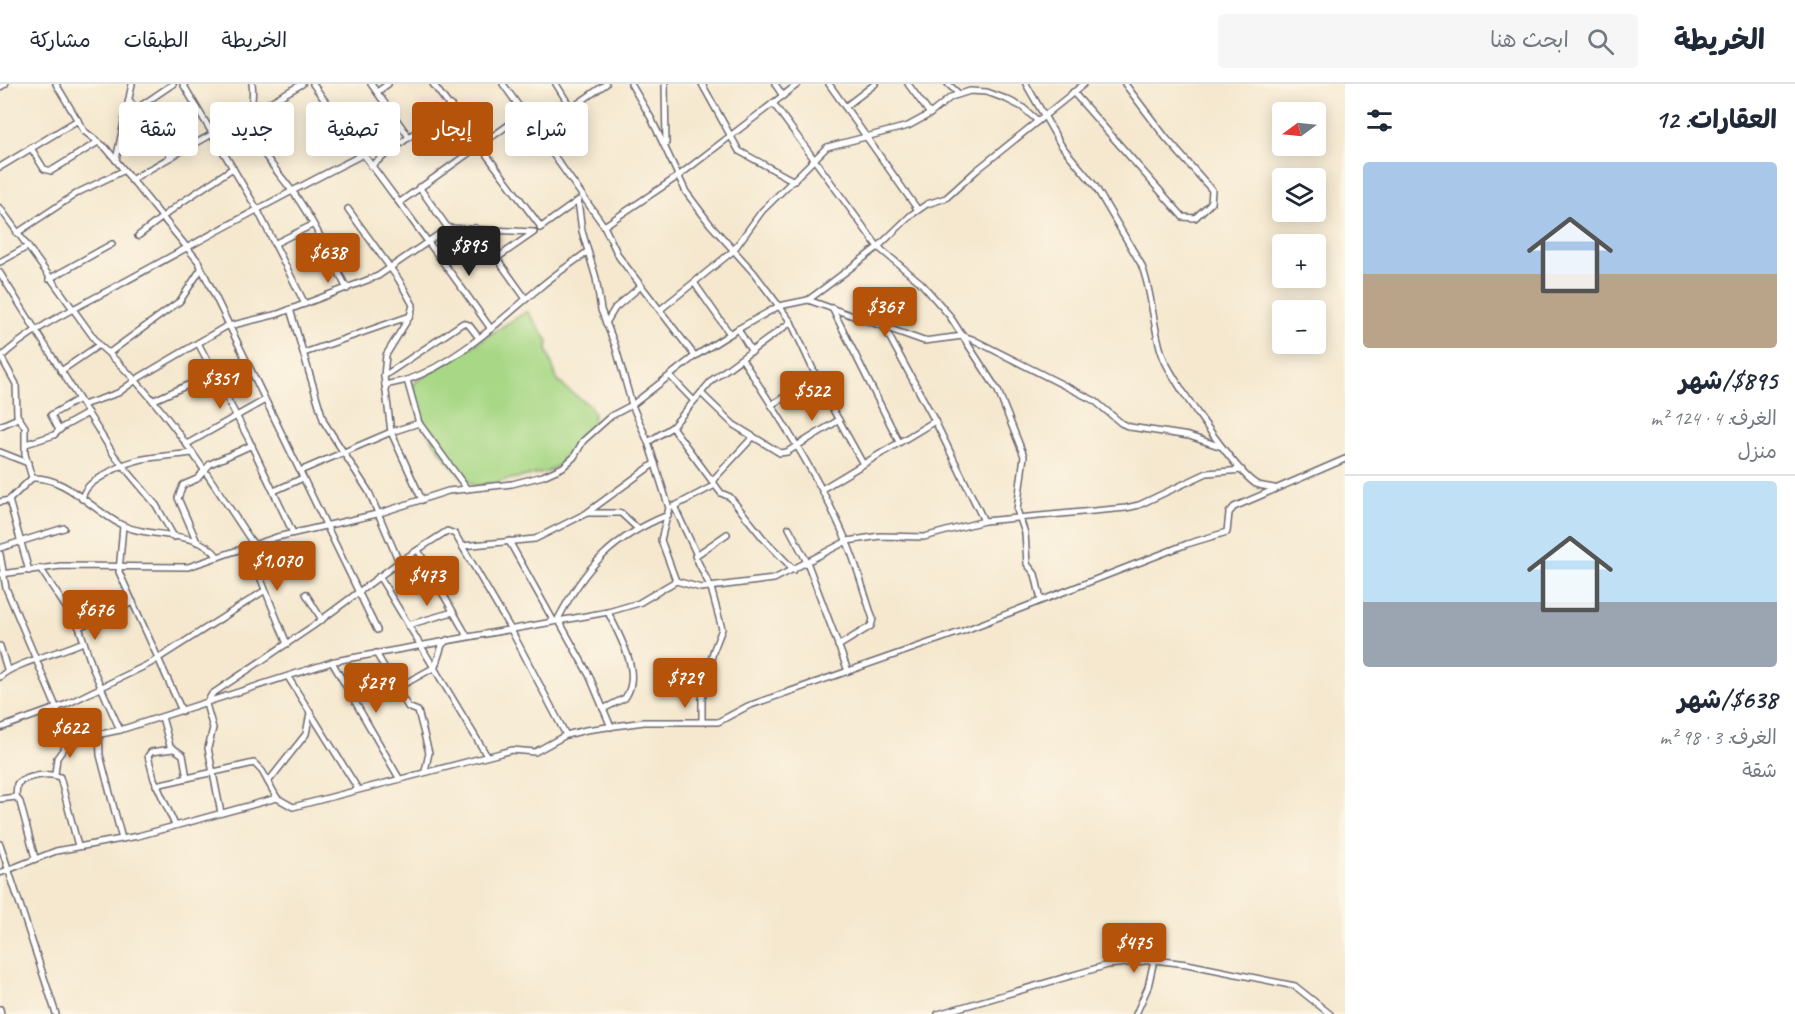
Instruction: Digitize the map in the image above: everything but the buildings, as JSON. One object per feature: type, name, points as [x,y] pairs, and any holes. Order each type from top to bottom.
[{"type":"street","points":[[0,87],[5,84]]},
{"type":"street","points":[[56,84],[91,138],[116,160],[130,180],[188,246],[229,325],[377,630]]},
{"type":"street","points":[[116,160],[132,84]]},
{"type":"street","points":[[146,102],[173,84]]},
{"type":"street","points":[[183,84],[210,130]]},
{"type":"street","points":[[252,84],[252,102]]},
{"type":"street","points":[[271,102],[302,84]]},
{"type":"street","points":[[314,84],[326,102]]},
{"type":"street","points":[[371,84],[409,137]]},
{"type":"street","points":[[376,92],[388,84]]},
{"type":"street","points":[[434,84],[449,102]]},
{"type":"street","points":[[503,84],[516,102]]},
{"type":"street","points":[[556,84],[567,102]]},
{"type":"street","points":[[580,102],[606,84]]},
{"type":"street","points":[[631,84],[666,148],[677,177],[791,322],[863,464]]},
{"type":"street","points":[[665,84],[666,148]]},
{"type":"street","points":[[702,84],[739,151],[794,181]]},
{"type":"street","points":[[775,84],[783,96]]},
{"type":"street","points":[[604,226],[677,177],[798,84]]},
{"type":"street","points":[[829,84],[918,210]]},
{"type":"street","points":[[845,107],[875,84]]},
{"type":"street","points":[[908,84],[930,114]]},
{"type":"street","points":[[948,84],[958,93]]},
{"type":"street","points":[[2,574],[40,568],[182,567],[293,533],[377,514],[448,490],[512,484],[543,476],[563,467],[594,429],[632,405],[695,356],[738,329],[779,306],[808,300],[878,247],[918,210],[946,198],[977,170],[1084,84]]},
{"type":"street","points":[[1073,92],[1183,217],[1195,218],[1210,203],[1212,190],[1166,138],[1125,84]]},
{"type":"street","points":[[1029,86],[1061,145],[1095,186],[1141,264],[1146,275],[1157,336],[1170,374],[1222,447],[1242,470],[1257,484],[1274,488]]},
{"type":"street","points":[[661,309],[734,251],[762,211],[827,147],[908,126],[930,114],[958,93],[987,92],[1022,107],[1038,121]]},
{"type":"street","points":[[773,103],[812,160],[878,247],[932,295],[963,336],[998,391],[1021,445],[1024,471],[1017,502],[1027,564],[1035,574],[1041,600]]},
{"type":"street","points":[[0,167],[78,120]]},
{"type":"street","points":[[130,180],[210,134]]},
{"type":"street","points":[[371,166],[412,135]]},
{"type":"street","points":[[31,148],[44,169],[51,171],[98,142]]},
{"type":"street","points":[[226,156],[257,209],[305,304]]},
{"type":"street","points":[[268,156],[299,201],[347,289]]},
{"type":"street","points":[[32,478],[25,454],[25,427],[18,418],[16,384],[1,357],[10,348],[72,310],[290,190],[360,156]]},
{"type":"street","points":[[363,156],[400,202],[426,242],[469,296],[491,329]]},
{"type":"street","points":[[400,202],[463,156]]},
{"type":"street","points":[[489,156],[542,227]]},
{"type":"street","points":[[552,156],[580,199],[604,226],[619,257],[695,356]]},
{"type":"street","points":[[138,236],[233,168]]},
{"type":"street","points":[[17,233],[79,192],[123,171]]},
{"type":"street","points":[[419,187],[448,228]]},
{"type":"street","points":[[497,258],[580,199]]},
{"type":"street","points":[[580,199],[587,252],[606,324],[615,345],[632,405],[648,442],[670,510],[696,553],[695,558],[711,588],[722,629],[713,652],[702,699],[702,721]]},
{"type":"street","points":[[0,208],[49,279],[99,345],[110,353],[154,400],[192,453],[251,546],[264,591],[287,644]]},
{"type":"street","points":[[348,209],[413,305],[410,316],[386,355],[384,376],[391,432],[423,500]]},
{"type":"street","points":[[274,244],[312,225]]},
{"type":"street","points":[[83,405],[118,393],[229,325],[305,304],[347,289],[390,269],[448,228],[534,232]]},
{"type":"street","points":[[475,228],[526,299]]},
{"type":"street","points":[[49,279],[112,243]]},
{"type":"street","points":[[0,262],[27,247]]},
{"type":"street","points":[[385,385],[425,373],[479,338],[587,252]]},
{"type":"street","points":[[110,353],[180,301],[201,269]]},
{"type":"street","points":[[0,273],[35,333],[121,464],[156,505],[174,537]]},
{"type":"street","points":[[694,284],[730,334]]},
{"type":"street","points":[[606,324],[615,308],[641,286]]},
{"type":"street","points":[[808,300],[924,341],[963,336],[1095,401],[1121,423],[1130,427],[1189,436],[1222,447]]},
{"type":"street","points":[[832,308],[899,442]]},
{"type":"street","points":[[290,309],[324,422],[369,492],[399,562]]},
{"type":"street","points":[[304,353],[410,316]]},
{"type":"street","points":[[648,442],[672,427],[712,380],[791,322]]},
{"type":"street","points":[[384,376],[463,323],[469,325],[479,338]]},
{"type":"street","points":[[884,325],[984,521]]},
{"type":"street","points":[[738,329],[752,352]]},
{"type":"street","points":[[198,343],[252,445],[293,533]]},
{"type":"street","points":[[61,371],[99,345]]},
{"type":"street","points":[[742,359],[797,444],[847,541],[874,623],[838,646]]},
{"type":"street","points":[[154,400],[215,373]]},
{"type":"street","points":[[670,376],[693,400]]},
{"type":"street","points":[[771,405],[817,377]]},
{"type":"street","points":[[407,380],[419,423],[467,489]]},
{"type":"street","points":[[701,393],[734,425],[780,453],[787,452],[839,420]]},
{"type":"street","points":[[59,430],[51,415],[79,399]]},
{"type":"street","points":[[186,444],[236,414],[265,400]]},
{"type":"street","points":[[26,444],[54,435],[88,413]]},
{"type":"street","points":[[0,426],[18,418]]},
{"type":"street","points":[[822,489],[935,421]]},
{"type":"street","points":[[300,471],[391,432],[419,423]]},
{"type":"street","points":[[672,427],[721,493],[729,497],[763,538],[794,570]]},
{"type":"street","points":[[555,620],[576,586],[609,547],[714,483],[753,437]]},
{"type":"street","points":[[197,542],[178,495],[185,483],[197,479],[217,460],[252,445]]},
{"type":"street","points":[[0,452],[28,463]]},
{"type":"street","points":[[82,499],[86,488],[121,464],[135,459],[192,453]]},
{"type":"street","points":[[156,785],[254,763],[277,798],[293,807],[512,750],[536,752],[566,735],[644,722],[718,722],[748,706],[963,631],[1227,532],[1229,513],[1234,507],[1345,459]]},
{"type":"street","points":[[462,546],[535,539],[587,513],[655,463]]},
{"type":"street","points":[[0,554],[2,574],[35,662],[55,709],[67,733],[72,737],[120,730],[332,662],[448,639],[608,612],[639,603],[676,581],[701,588],[711,588],[774,579],[847,541],[880,536],[924,537],[984,521],[1021,519],[1139,505],[1207,473],[1242,470]]},
{"type":"street","points":[[32,478],[53,481],[123,526],[197,542],[211,549],[218,557]]},
{"type":"street","points":[[0,502],[9,500],[32,478]]},
{"type":"street","points":[[274,491],[303,478]]},
{"type":"street","points":[[9,500],[29,571]]},
{"type":"street","points":[[670,510],[662,540],[676,581]]},
{"type":"street","points":[[587,513],[621,513],[637,528]]},
{"type":"street","points":[[123,526],[119,567],[182,711]]},
{"type":"street","points":[[0,548],[64,528]]},
{"type":"street","points":[[789,528],[807,562],[848,671]]},
{"type":"street","points":[[206,704],[218,689],[287,644],[399,562],[447,531],[452,531],[510,628],[566,735]]},
{"type":"street","points":[[696,553],[727,534]]},
{"type":"street","points":[[509,541],[589,675],[611,727]]},
{"type":"street","points":[[418,550],[467,636]]},
{"type":"street","points":[[40,568],[79,627],[83,642],[120,730]]},
{"type":"street","points":[[379,576],[487,756]]},
{"type":"street","points":[[0,728],[55,709],[160,658],[264,591]]},
{"type":"street","points":[[306,594],[321,620]]},
{"type":"street","points":[[79,627],[133,602]]},
{"type":"street","points":[[408,625],[453,612]]},
{"type":"street","points":[[603,709],[625,698],[631,682],[628,657],[608,612]]},
{"type":"street","points":[[397,688],[435,667],[442,645],[448,639]]},
{"type":"street","points":[[0,677],[7,669],[35,662],[83,642]]},
{"type":"street","points":[[0,646],[7,669]]},
{"type":"street","points":[[376,653],[408,707],[418,711],[421,730],[429,753],[425,771]]},
{"type":"street","points":[[332,662],[399,778]]},
{"type":"street","points":[[288,677],[358,789]]},
{"type":"street","points":[[206,704],[213,728],[207,743],[221,813]]},
{"type":"street","points":[[268,782],[306,734],[310,712]]},
{"type":"street","points":[[162,717],[167,739],[173,749],[183,755],[187,778]]},
{"type":"street","points":[[99,734],[100,755],[122,839]]},
{"type":"street","points":[[55,774],[59,754],[72,737]]},
{"type":"street","points":[[173,749],[148,753],[156,785],[175,825]]},
{"type":"street","points":[[35,858],[20,802],[16,797],[17,784],[21,781],[55,774],[62,779],[78,846]]},
{"type":"street","points":[[0,799],[16,797]]},
{"type":"street","points":[[0,873],[35,858],[78,846],[122,839],[277,798]]},
{"type":"street","points":[[0,844],[6,869],[34,941],[56,1014]]},
{"type":"street","points":[[938,1014],[1107,964],[1154,960],[1187,964],[1295,986],[1330,1014]]},
{"type":"street","points":[[1136,1014],[1148,987],[1154,960]]},
{"type":"street","points":[[0,1009],[1,1014]]},
{"type":"green space","points":[[527,311],[548,341],[547,350],[557,379],[565,388],[589,405],[594,413],[593,424],[559,465],[547,472],[476,486],[455,469],[433,440],[418,409],[414,395],[414,383]]}]
